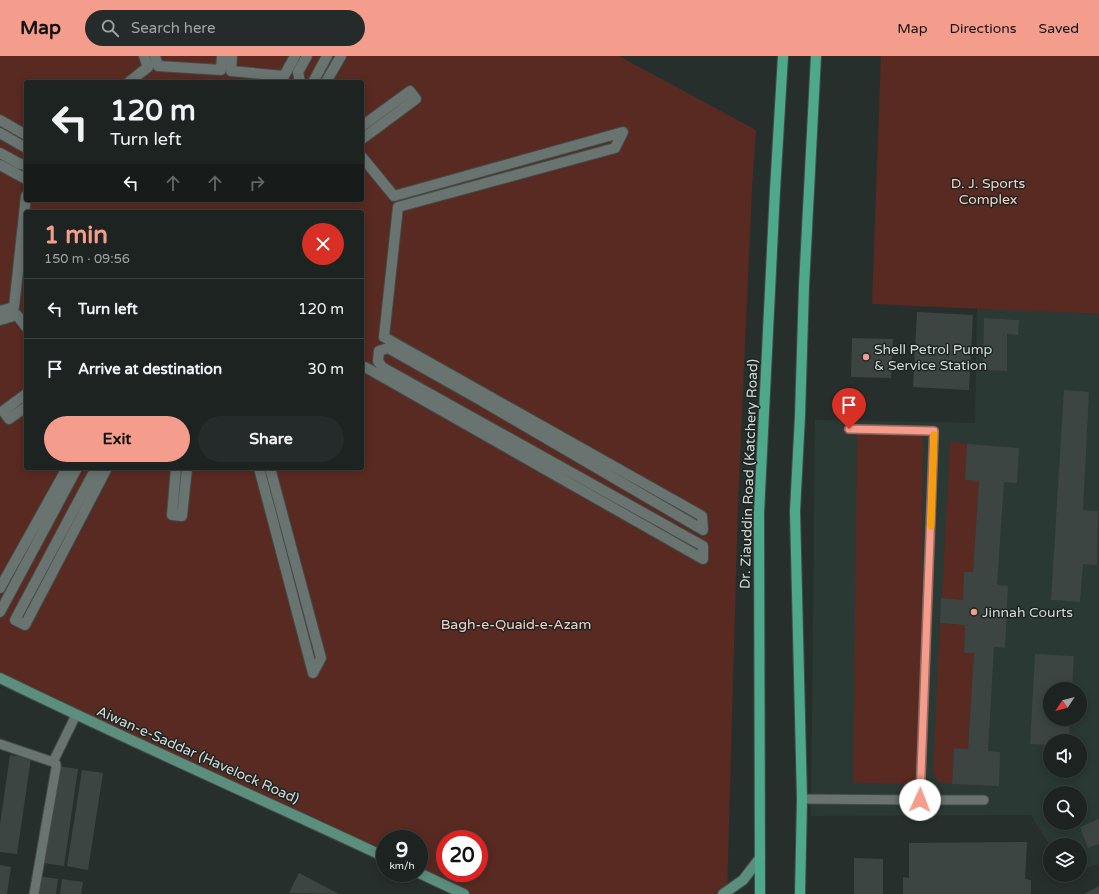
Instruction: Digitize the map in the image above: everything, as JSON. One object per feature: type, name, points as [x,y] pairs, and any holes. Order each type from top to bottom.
[{"type":"main road","name":"Dr. Ziauddin Road (Katchery Road)","points":[[760,894],[759,513],[775,190],[784,56]]},
{"type":"main road","points":[[800,894],[802,799],[795,511],[800,424],[804,286],[816,56]]},
{"type":"main road","name":"Aiwan-e-Saddar (Havelock Road)","points":[[0,678],[76,715],[258,797],[376,853]]},
{"type":"main road","points":[[723,894],[743,880],[760,858]]},
{"type":"main road","points":[[428,877],[464,894]]},
{"type":"street","points":[[132,80],[148,67],[144,56]]},
{"type":"street","points":[[155,56],[158,66],[221,70],[222,56]]},
{"type":"street","points":[[232,56],[231,71],[284,76],[295,56]]},
{"type":"street","points":[[300,80],[298,72],[307,56]]},
{"type":"street","points":[[314,80],[327,56]]},
{"type":"street","points":[[327,80],[341,56]]},
{"type":"street","points":[[364,125],[410,91],[416,99],[364,138]]},
{"type":"street","points":[[0,120],[24,134]]},
{"type":"street","points":[[364,159],[394,196],[623,132],[615,148],[398,207],[384,337],[702,516],[703,530],[388,348],[383,348],[379,351],[378,361],[382,367],[703,546],[703,559],[364,368]]},
{"type":"street","points":[[0,133],[24,147]]},
{"type":"street","points":[[0,153],[24,165]]},
{"type":"street","points":[[0,165],[24,178]]},
{"type":"street","points":[[0,311],[14,307],[24,214]]},
{"type":"street","points":[[0,320],[17,315],[24,324]]},
{"type":"street","points":[[24,395],[3,411],[9,419],[24,408]]},
{"type":"street","points":[[0,588],[66,470]]},
{"type":"street","points":[[0,612],[76,470]]},
{"type":"street","points":[[95,470],[15,620],[25,625],[106,470]]},
{"type":"street","points":[[176,470],[172,515],[182,516],[187,470]]},
{"type":"street","points":[[260,470],[313,673],[321,658],[271,470]]},
{"type":"lane","points":[[849,429],[934,431],[920,800]]},
{"type":"lane","points":[[53,762],[76,715]]},
{"type":"lane","points":[[0,744],[56,764],[34,894]]},
{"type":"lane","points":[[802,799],[984,800]]},
{"type":"shaded area","name":"Jinnah Courts","points":[[977,308],[1099,314],[1099,864],[1087,868],[1087,838],[1045,838],[1031,815],[811,816],[815,420],[975,423]]},
{"type":"green space","name":"Bagh-e-Quaid-e-Azam","points":[[0,56],[619,56],[756,130],[738,503],[727,894],[464,894],[438,882],[488,882],[488,830],[436,830],[436,881],[428,877],[428,830],[376,830],[376,853],[0,673]]},
{"type":"green space","name":"D. J. Sports Complex","points":[[881,56],[1099,56],[1099,314],[872,304]]},
{"type":"green space","points":[[857,434],[923,435],[920,784],[853,783]]},
{"type":"green space","points":[[950,441],[967,444],[965,480],[979,481],[973,572],[964,572],[963,600],[942,598]]},
{"type":"green space","points":[[940,623],[965,625],[964,653],[974,653],[968,749],[954,748],[952,784],[939,782],[933,773]]},
{"type":"building","points":[[917,312],[973,315],[969,390],[913,387]]},
{"type":"building","points":[[984,318],[1019,320],[1018,335],[1007,334],[1007,371],[983,370]]},
{"type":"building","points":[[852,338],[893,339],[891,378],[851,377]]},
{"type":"building","points":[[1064,390],[1089,392],[1083,510],[1098,511],[1097,565],[1083,564],[1080,602],[1051,600]]},
{"type":"building","name":"Jinnah Courts","points":[[967,444],[1019,448],[1017,483],[1004,482],[997,585],[1008,586],[1005,648],[994,647],[988,751],[1000,752],[999,786],[952,784],[954,748],[968,749],[974,653],[964,653],[965,625],[940,623],[941,598],[963,600],[964,572],[973,572],[979,481],[965,480]]},
{"type":"building","points":[[1035,654],[1074,656],[1072,682],[1043,682],[1043,726],[1070,726],[1069,734],[1043,734],[1043,745],[1030,744]]},
{"type":"building","points":[[10,755],[31,758],[17,854],[0,852],[0,824]]},
{"type":"building","points":[[57,766],[78,769],[64,866],[43,863]]},
{"type":"building","points":[[82,770],[103,773],[88,870],[67,866]]},
{"type":"building","points":[[1099,819],[1099,844],[1088,848],[1087,838],[1084,838],[1081,830],[1087,830],[1087,824]]},
{"type":"building","points":[[1027,842],[1025,879],[1031,880],[1031,894],[903,894],[903,877],[909,878],[909,843]]},
{"type":"building","points":[[854,858],[883,859],[883,894],[854,894]]},
{"type":"building","points":[[0,865],[11,867],[7,894],[0,894]]},
{"type":"building","points":[[299,873],[339,894],[289,893]]},
{"type":"building","points":[[38,876],[58,879],[56,894],[35,894]]},
{"type":"building","points":[[62,879],[83,882],[81,894],[60,894]]},
{"type":"building","points":[[1099,886],[1099,894],[1084,894]]},
{"type":"slow traffic","points":[[931,526],[934,435]]},
{"type":"place","name":"Shell Petrol Pump & Service Station","points":[[866,357]]},
{"type":"place","name":"Jinnah Courts","points":[[974,612]]},
{"type":"route","points":[[849,429],[934,431],[920,800]]}]
